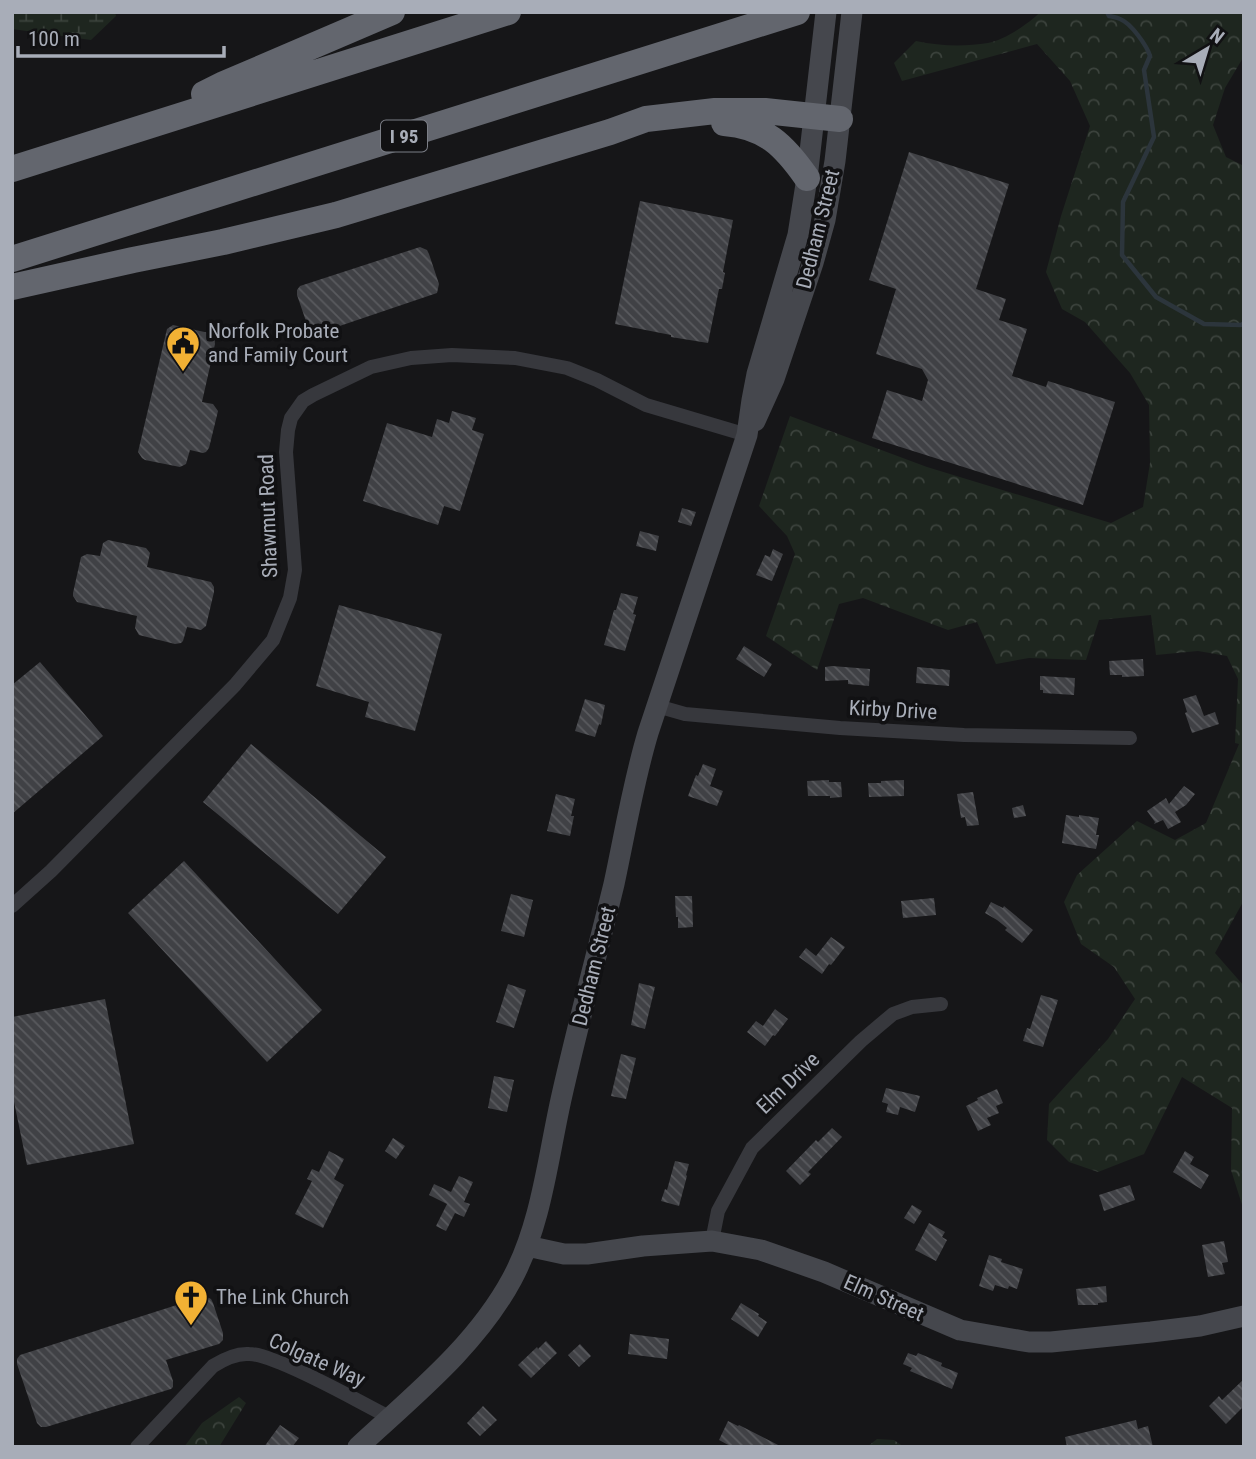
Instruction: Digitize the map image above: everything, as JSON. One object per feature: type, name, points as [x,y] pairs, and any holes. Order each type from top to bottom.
[{"type":"highway","points":[[130,132],[225,84],[392,12]]},
{"type":"highway","points":[[12,169],[508,12]]},
{"type":"highway","name":"I 95","points":[[12,259],[797,12]]},
{"type":"highway","points":[[12,287],[324,218],[611,132],[646,119],[690,113],[740,111],[827,117]]},
{"type":"highway","points":[[611,132],[710,122],[739,124],[774,140],[794,159],[807,178]]},
{"type":"main road","name":"Dedham Street","points":[[747,435],[757,374],[798,234],[807,178],[827,117],[852,17]]},
{"type":"main road","name":"Dedham Street","points":[[358,1447],[450,1359],[488,1315],[512,1278],[527,1246],[610,901],[637,771],[747,435],[771,388],[817,248],[832,185],[825,21]]},
{"type":"main road","name":"Elm Street","points":[[527,1246],[564,1254],[587,1254],[653,1245],[712,1241],[761,1250],[824,1272],[960,1330],[1029,1342],[1151,1332],[1200,1326],[1244,1316]]},
{"type":"street","name":"Shawmut Road","points":[[12,906],[51,871],[235,685],[273,639],[290,598],[295,570],[286,452],[291,418],[303,401],[371,367],[411,358],[452,355],[515,358],[573,370],[640,403],[747,435]]},
{"type":"street","name":"Kirby Drive","points":[[657,706],[685,714],[840,728],[964,735],[1130,738]]},
{"type":"street","name":"Elm Drive","points":[[712,1241],[718,1211],[752,1148],[861,1041],[894,1014],[912,1007],[942,1003]]},
{"type":"street","name":"Colgate Way","points":[[136,1447],[213,1366],[228,1358],[247,1353],[258,1354],[292,1367],[390,1418]]},
{"type":"green space","points":[[12,12],[115,12],[116,16],[91,40],[12,29]]},
{"type":"green space","points":[[1040,12],[1244,12],[1244,56],[1225,88],[1213,125],[1226,157],[1244,166],[1244,900],[1215,953],[1244,986],[1244,1211],[1231,1170],[1232,1108],[1182,1077],[1144,1154],[1098,1172],[1069,1162],[1047,1140],[1049,1104],[1108,1039],[1135,999],[1114,967],[1081,944],[1064,902],[1077,875],[1137,821],[1175,840],[1206,823],[1239,744],[1235,743],[1238,679],[1227,656],[1198,651],[1156,655],[1151,615],[1099,620],[1086,660],[1029,658],[996,664],[977,622],[948,630],[863,598],[839,604],[817,670],[766,636],[795,554],[787,536],[759,506],[790,416],[927,467],[1111,523],[1143,507],[1150,463],[1149,405],[1130,373],[1085,322],[1062,309],[1046,272],[1090,126],[1070,81],[1037,44],[902,81],[894,63],[916,41],[952,45],[988,43],[1016,31]]},
{"type":"green space","points":[[239,1397],[246,1403],[219,1447],[184,1447],[202,1423]]},
{"type":"green space","points":[[877,1439],[894,1440],[904,1447],[867,1447]]},
{"type":"building","points":[[909,152],[1009,184],[976,289],[1006,299],[999,320],[1027,329],[1012,376],[1046,387],[1048,381],[1115,402],[1083,505],[872,438],[887,390],[922,401],[928,380],[922,369],[876,354],[896,289],[869,280]]},
{"type":"building","points":[[640,201],[733,220],[722,289],[719,289],[708,343],[615,324]]},
{"type":"building","points":[[420,247],[429,254],[439,284],[437,293],[319,333],[309,330],[297,295],[300,286]]},
{"type":"building","name":"Norfolk Probate and Family Court","points":[[173,325],[209,333],[215,344],[202,402],[213,404],[218,411],[209,448],[203,453],[190,450],[186,464],[180,467],[145,460],[138,452],[167,329]]},
{"type":"building","points":[[452,411],[476,418],[472,430],[484,434],[460,511],[444,506],[438,525],[363,501],[387,423],[432,437],[437,419],[449,423]]},
{"type":"building","points":[[682,508],[696,512],[691,526],[678,522]]},
{"type":"building","points":[[640,531],[659,536],[656,551],[636,546]]},
{"type":"building","points":[[108,540],[146,548],[150,553],[147,567],[211,582],[214,592],[206,626],[201,630],[187,627],[183,641],[175,644],[139,635],[135,628],[137,616],[77,602],[73,593],[81,557],[87,554],[100,556],[103,543]]},
{"type":"building","points":[[773,549],[783,554],[772,581],[756,575],[765,555],[770,557]]},
{"type":"building","points":[[621,593],[638,597],[633,614],[636,615],[625,651],[604,645]]},
{"type":"building","points":[[339,605],[442,634],[415,731],[365,717],[369,702],[316,686]]},
{"type":"building","points":[[744,646],[772,664],[764,677],[736,659]]},
{"type":"building","points":[[1143,659],[1144,676],[1110,675],[1109,661]]},
{"type":"building","points":[[40,662],[103,736],[12,814],[12,685]]},
{"type":"building","points":[[825,667],[870,669],[869,686],[848,684],[848,680],[825,681]]},
{"type":"building","points":[[917,667],[950,670],[949,686],[916,683]]},
{"type":"building","points":[[1040,676],[1075,678],[1074,695],[1043,693],[1043,690],[1040,690]]},
{"type":"building","points":[[1196,695],[1204,716],[1215,712],[1219,724],[1192,733],[1183,699]]},
{"type":"building","points":[[585,699],[605,705],[601,725],[599,724],[595,737],[575,731]]},
{"type":"building","points":[[251,744],[386,857],[338,914],[203,802]]},
{"type":"building","points":[[703,764],[716,769],[710,786],[723,791],[717,806],[688,796]]},
{"type":"building","points":[[904,780],[904,796],[869,797],[868,783]]},
{"type":"building","points":[[807,781],[841,782],[842,797],[808,796]]},
{"type":"building","points":[[1184,786],[1195,794],[1186,805],[1175,812],[1181,822],[1168,829],[1163,820],[1154,824],[1147,811],[1166,798],[1169,804]]},
{"type":"building","points":[[973,792],[979,825],[967,826],[965,817],[961,818],[957,794]]},
{"type":"building","points":[[556,794],[575,799],[570,836],[547,831]]},
{"type":"building","points":[[1023,805],[1026,816],[1014,818],[1012,808]]},
{"type":"building","points":[[1066,815],[1099,818],[1096,849],[1062,843]]},
{"type":"building","points":[[184,861],[322,1010],[267,1062],[128,913]]},
{"type":"building","points":[[511,894],[533,900],[524,937],[501,931]]},
{"type":"building","points":[[675,896],[692,896],[693,927],[678,928]]},
{"type":"building","points":[[934,898],[936,915],[903,918],[901,901]]},
{"type":"building","points":[[991,902],[1003,908],[1004,906],[1033,930],[1022,943],[1005,930],[1007,928],[985,913]]},
{"type":"building","points":[[831,937],[845,947],[822,974],[799,957],[806,948],[816,956]]},
{"type":"building","points":[[639,983],[655,987],[645,1029],[631,1025]]},
{"type":"building","points":[[508,984],[526,990],[514,1028],[496,1022]]},
{"type":"building","points":[[1041,995],[1058,1000],[1043,1047],[1023,1041],[1027,1028],[1030,1029]]},
{"type":"building","points":[[105,999],[134,1144],[27,1165],[12,1092],[12,1017]]},
{"type":"building","points":[[775,1009],[788,1019],[765,1046],[747,1032],[756,1021],[763,1026]]},
{"type":"building","points":[[621,1054],[636,1058],[626,1099],[611,1096]]},
{"type":"building","points":[[494,1076],[514,1080],[507,1112],[488,1108]]},
{"type":"building","points":[[886,1088],[920,1096],[915,1112],[900,1107],[898,1115],[886,1112],[888,1104],[882,1102]]},
{"type":"building","points":[[997,1089],[1003,1103],[996,1106],[999,1113],[987,1118],[991,1125],[978,1131],[966,1106]]},
{"type":"building","points":[[832,1128],[842,1137],[808,1172],[811,1174],[800,1185],[786,1171],[816,1140],[818,1142]]},
{"type":"building","points":[[393,1138],[405,1146],[396,1159],[385,1151]]},
{"type":"building","points":[[329,1151],[344,1159],[334,1179],[344,1185],[323,1228],[295,1214],[312,1181],[307,1179],[312,1169],[319,1172]]},
{"type":"building","points":[[1185,1151],[1194,1157],[1190,1164],[1209,1175],[1201,1189],[1173,1172]]},
{"type":"building","points":[[675,1161],[689,1164],[679,1206],[661,1201]]},
{"type":"building","points":[[459,1176],[473,1182],[464,1202],[470,1204],[464,1217],[455,1213],[446,1231],[436,1226],[447,1204],[429,1195],[434,1184],[451,1192]]},
{"type":"building","points":[[1130,1185],[1135,1200],[1104,1211],[1099,1195]]},
{"type":"building","points":[[912,1205],[922,1211],[914,1224],[904,1218]]},
{"type":"building","points":[[929,1223],[945,1232],[942,1237],[947,1240],[936,1261],[915,1250]]},
{"type":"building","points":[[1224,1241],[1228,1262],[1222,1263],[1225,1274],[1208,1277],[1202,1245]]},
{"type":"building","points":[[989,1255],[1023,1269],[1017,1289],[995,1285],[993,1291],[979,1286]]},
{"type":"building","points":[[1106,1286],[1107,1302],[1078,1305],[1076,1289]]},
{"type":"building","points":[[205,1296],[213,1303],[223,1340],[219,1344],[166,1360],[173,1381],[171,1389],[46,1427],[37,1423],[17,1364],[20,1355]]},
{"type":"building","points":[[741,1303],[767,1322],[758,1337],[731,1319]]},
{"type":"building","points":[[630,1334],[669,1339],[667,1359],[628,1354]]},
{"type":"building","points":[[546,1341],[557,1353],[531,1378],[518,1365]]},
{"type":"building","points":[[580,1344],[591,1356],[579,1367],[568,1355]]},
{"type":"building","points":[[908,1353],[916,1356],[918,1353],[958,1373],[952,1389],[910,1371],[912,1368],[903,1364]]},
{"type":"building","points":[[1244,1379],[1244,1406],[1226,1424],[1209,1406],[1219,1396],[1222,1400]]},
{"type":"building","points":[[483,1406],[497,1420],[480,1436],[467,1423]]},
{"type":"building","points":[[1136,1420],[1138,1429],[1148,1426],[1153,1447],[1067,1447],[1065,1437]]},
{"type":"building","points":[[728,1421],[782,1447],[732,1447],[719,1440]]},
{"type":"building","points":[[280,1425],[299,1438],[292,1447],[264,1447]]},
{"type":"waterway","points":[[1107,12],[1109,16],[1119,18],[1129,25],[1150,56],[1144,70],[1154,137],[1123,202],[1122,255],[1156,297],[1204,324],[1244,323]]},
{"type":"place","name":"Norfolk Probate and Family Court","points":[[183,373]]},
{"type":"place","name":"The Link Church","points":[[191,1327]]}]
